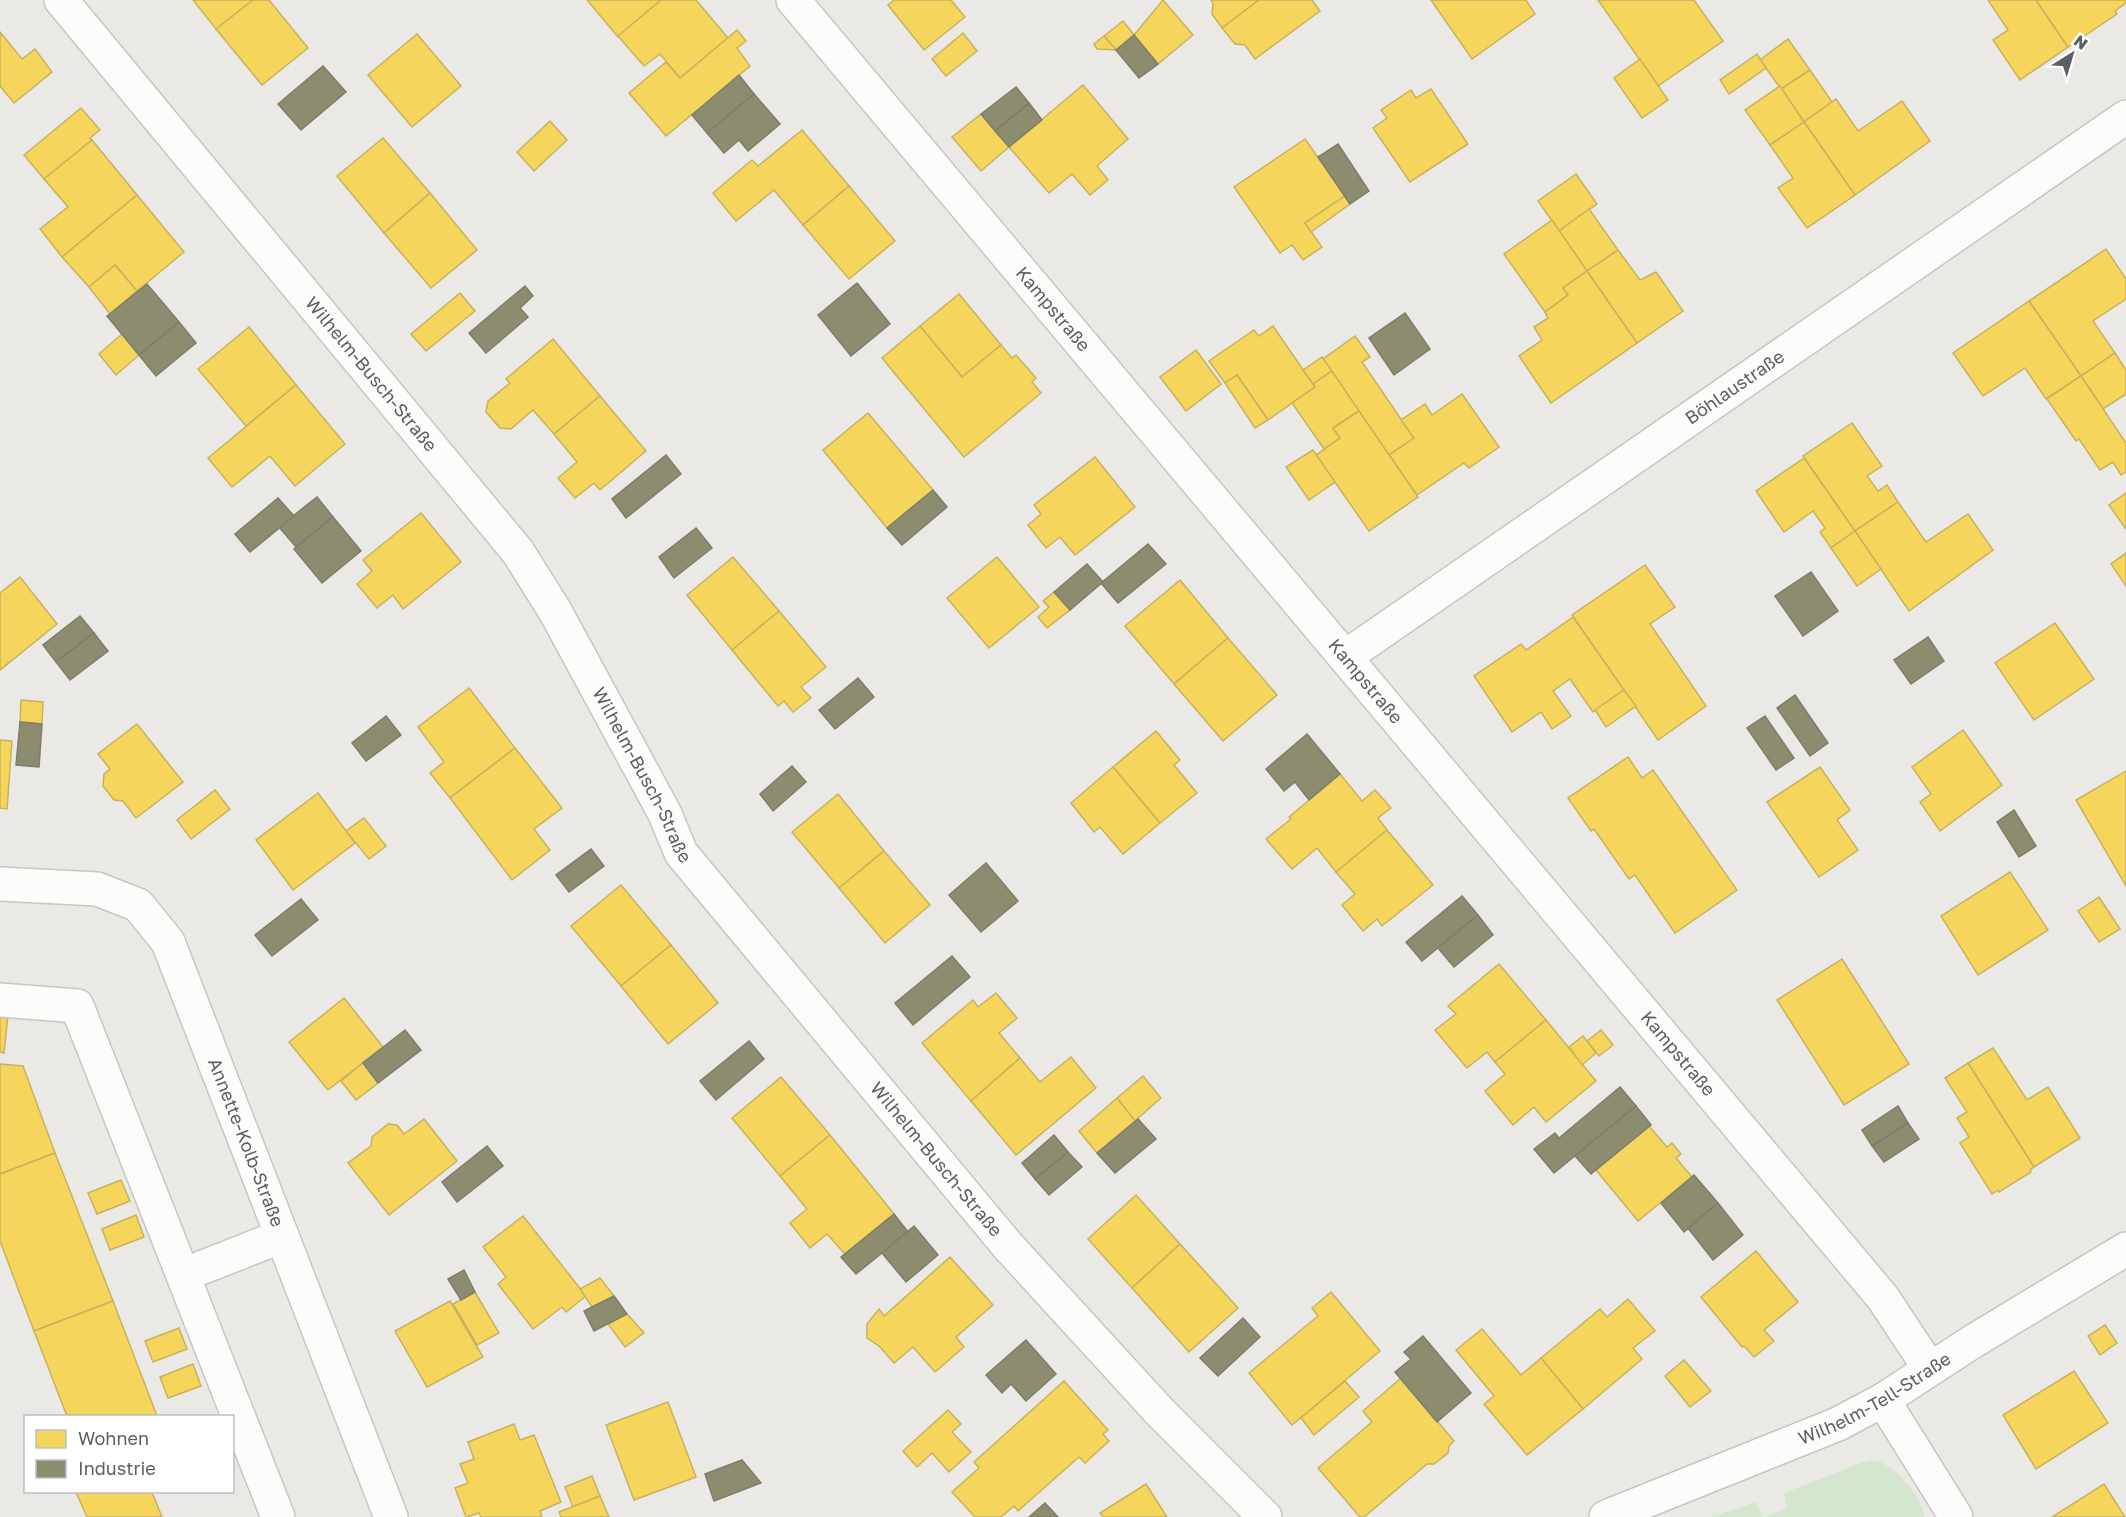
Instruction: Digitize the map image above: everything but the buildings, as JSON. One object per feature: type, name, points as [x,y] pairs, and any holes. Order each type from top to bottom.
[{"type":"street","name":"Wilhelm-Busch-Straße","points":[[61,0],[518,552],[555,611],[660,804],[681,853],[1008,1245],[1160,1412],[1265,1517]]},
{"type":"street","name":"Kampstraße","points":[[794,0],[1883,1298],[1930,1369]]},
{"type":"street","name":"Böhlaustraße","points":[[1345,657],[2126,117]]},
{"type":"street","name":"Annette-Kolb-Straße","points":[[0,884],[97,890],[138,905],[168,942],[391,1517]]},
{"type":"street","points":[[0,1000],[77,1006],[278,1517]]},
{"type":"street","points":[[183,1275],[282,1236]]},
{"type":"street","name":"Wilhelm-Tell-Straße","points":[[1606,1517],[1838,1424],[1883,1400],[2126,1249]]},
{"type":"street","points":[[1883,1400],[1956,1517]]},
{"type":"green space","points":[[1869,1460],[1878,1461],[1887,1466],[1904,1480],[1918,1499],[1924,1517],[1765,1517],[1787,1508],[1784,1493]]},
{"type":"green space","points":[[1756,1502],[1762,1517],[1712,1517]]}]
